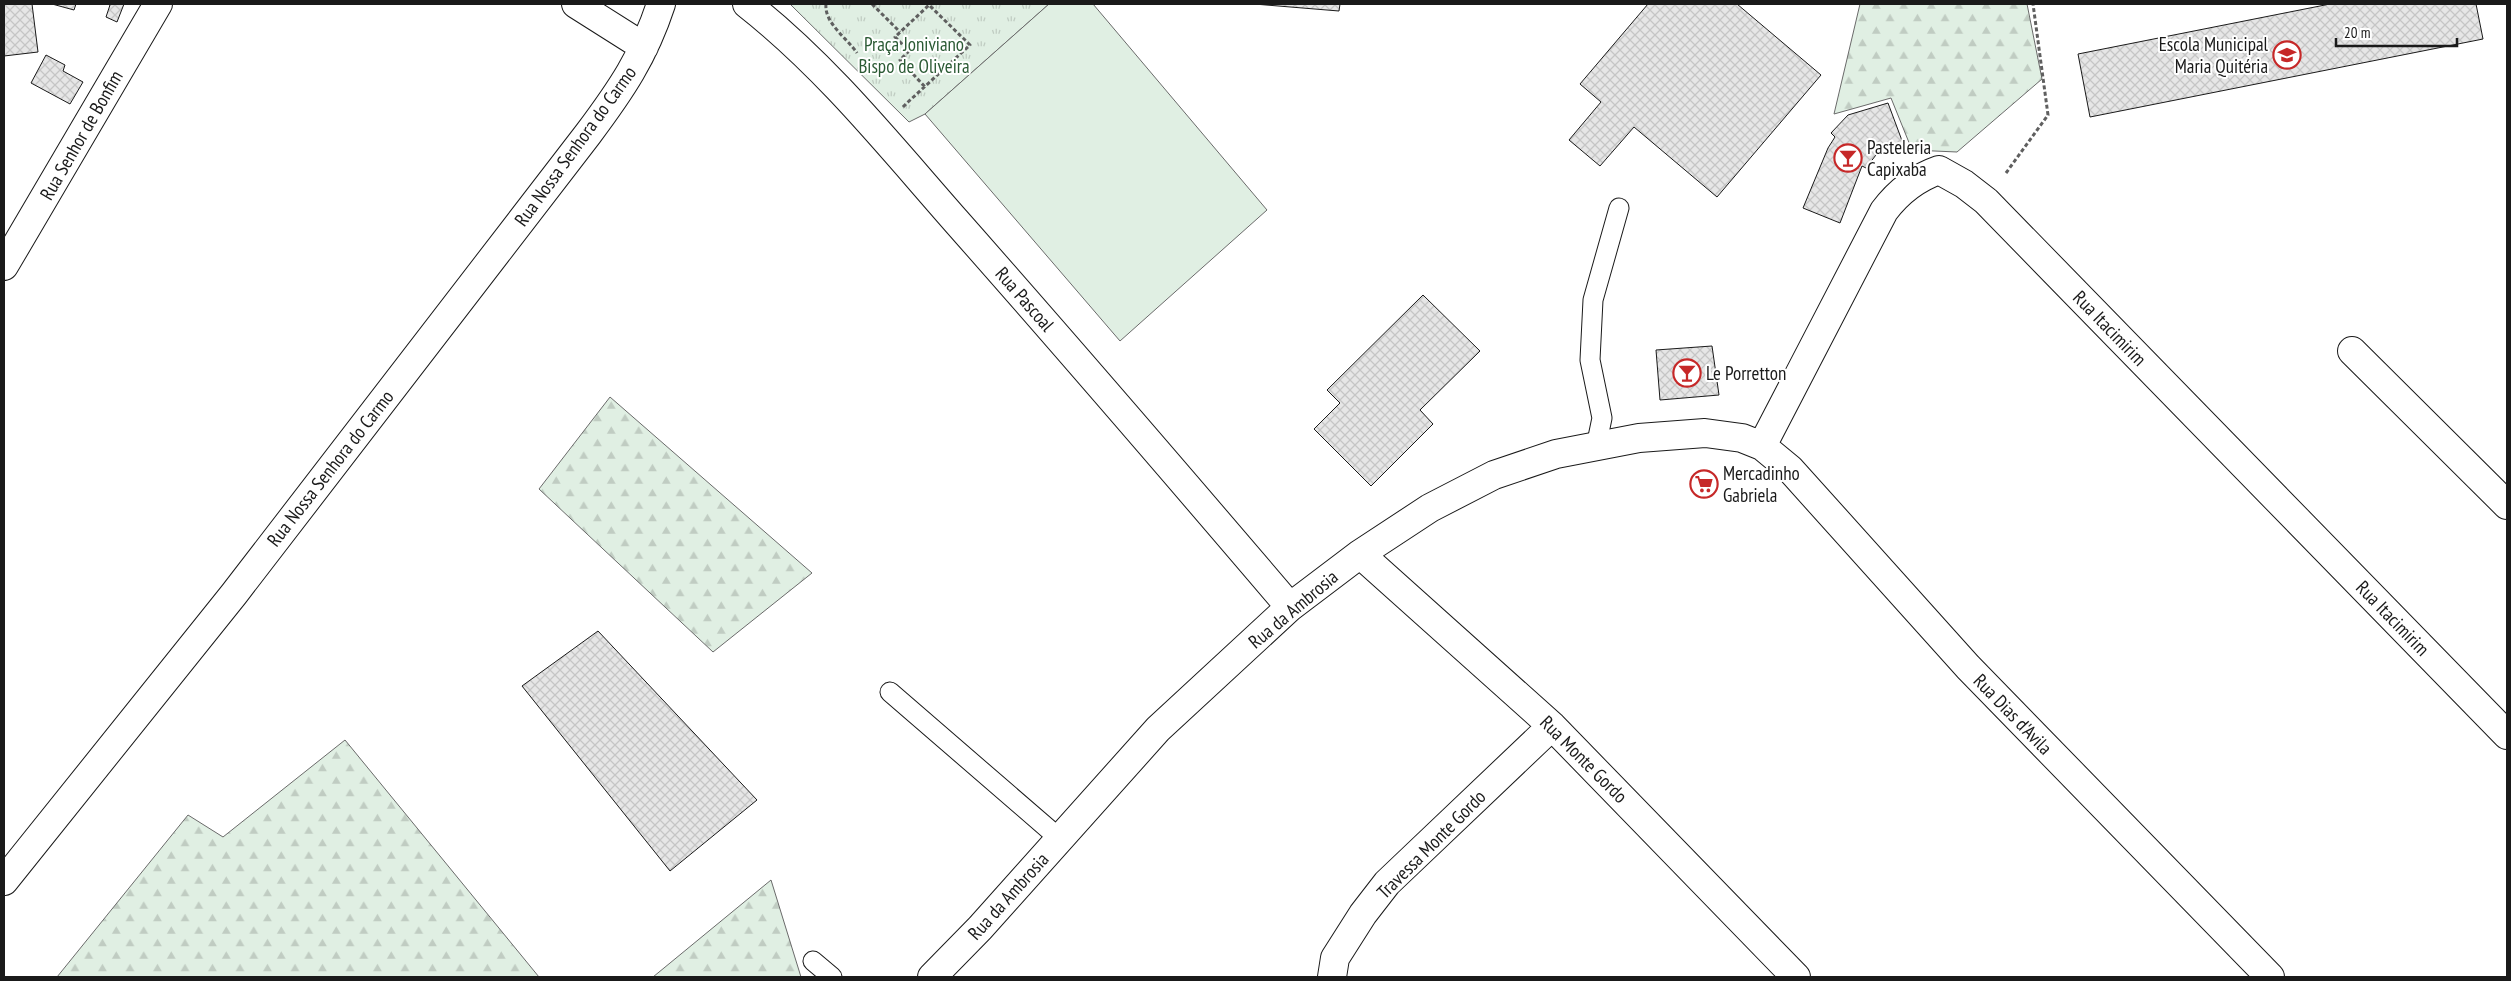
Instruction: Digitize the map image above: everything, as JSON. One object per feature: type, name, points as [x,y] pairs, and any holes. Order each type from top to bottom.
[{"type":"street","name":"Rua Senhor de Bonfim","points":[[4,266],[158,4]]},
{"type":"street","points":[[576,4],[644,47]]},
{"type":"street","name":"Rua Nossa Senhora do Carmo","points":[[4,881],[222,610],[482,273],[624,85],[644,47],[661,4]]},
{"type":"street","name":"Rua Pascoal","points":[[747,4],[794,44],[838,88],[1012,284],[1290,607]]},
{"type":"street","name":"Rua Itacimirim","points":[[1762,446],[1884,211],[1907,186],[1922,176],[1939,170],[1964,184],[1986,201],[2507,735]]},
{"type":"street","points":[[2352,351],[2507,505]]},
{"type":"street","name":"Rua da Ambrosia","points":[[932,977],[980,928],[1158,729],[1290,607],[1360,554],[1430,508],[1494,475],[1556,454],[1639,438],[1705,433],[1742,438],[1762,446]]},
{"type":"street","name":"Rua Dias d'Avila","points":[[1762,446],[1790,469],[1968,667],[2270,977]]},
{"type":"street","name":"Rua Monte Gordo","points":[[1360,554],[1552,726],[1796,977]]},
{"type":"street","name":"Travessa Monte Gordo","points":[[1332,977],[1334,958],[1363,914],[1387,883],[1552,726]]},
{"type":"lane","points":[[1596,447],[1602,418],[1590,360],[1593,300],[1619,208]]},
{"type":"lane","points":[[890,692],[1060,839]]},
{"type":"lane","points":[[813,961],[832,977]]},
{"type":"path","points":[[826,4],[825,9],[832,24],[857,54],[855,61]]},
{"type":"path","points":[[872,4],[900,32]]},
{"type":"path","points":[[908,102],[925,87],[970,45],[930,4],[895,37],[909,51],[900,60],[925,87]]},
{"type":"path","points":[[2002,180],[2048,115],[2033,4]]},
{"type":"green space","name":"Praça Joniviano Bispo de Oliveira","points":[[790,4],[1049,4],[925,114],[909,122]]},
{"type":"green space","points":[[1049,4],[1093,4],[1267,210],[1120,341],[925,114]]},
{"type":"green space","points":[[1860,4],[2027,4],[2042,79],[1957,152],[1912,150],[1891,98],[1834,114]]},
{"type":"green space","points":[[610,397],[812,573],[713,652],[539,489]]},
{"type":"green space","points":[[345,740],[539,977],[57,977],[188,815],[223,837]]},
{"type":"green space","points":[[771,880],[801,977],[653,977]]},
{"type":"building","points":[[4,4],[32,4],[38,52],[4,56]]},
{"type":"building","points":[[52,4],[76,4],[74,10]]},
{"type":"building","points":[[107,4],[124,4],[117,22],[106,17],[110,5]]},
{"type":"building","points":[[1254,4],[1340,4],[1339,11]]},
{"type":"building","points":[[1648,4],[1737,4],[1821,75],[1717,197],[1634,127],[1600,166],[1569,140],[1601,102],[1580,84]]},
{"type":"building","points":[[2330,4],[2476,4],[2483,39],[2090,117],[2078,54]]},
{"type":"building","points":[[46,55],[65,65],[63,71],[83,82],[70,104],[31,83]]},
{"type":"building","name":"Pasteleria Capixaba","points":[[1888,103],[1904,146],[1879,151],[1866,168],[1862,166],[1840,223],[1803,208],[1828,148],[1835,137],[1831,133],[1848,115]]},
{"type":"building","points":[[1423,295],[1480,351],[1420,410],[1433,424],[1371,486],[1314,429],[1340,403],[1327,390]]},
{"type":"building","name":"Le Porretton","points":[[1712,346],[1719,395],[1660,400],[1656,350]]},
{"type":"building","points":[[598,631],[757,800],[670,871],[522,686]]},
{"type":"place","name":"Escola Municipal Maria Quitéria","points":[[2287,55]]},
{"type":"place","name":"Pasteleria Capixaba","points":[[1848,158]]},
{"type":"place","name":"Le Porretton","points":[[1687,373]]},
{"type":"place","name":"Mercadinho Gabriela","points":[[1704,484]]}]
